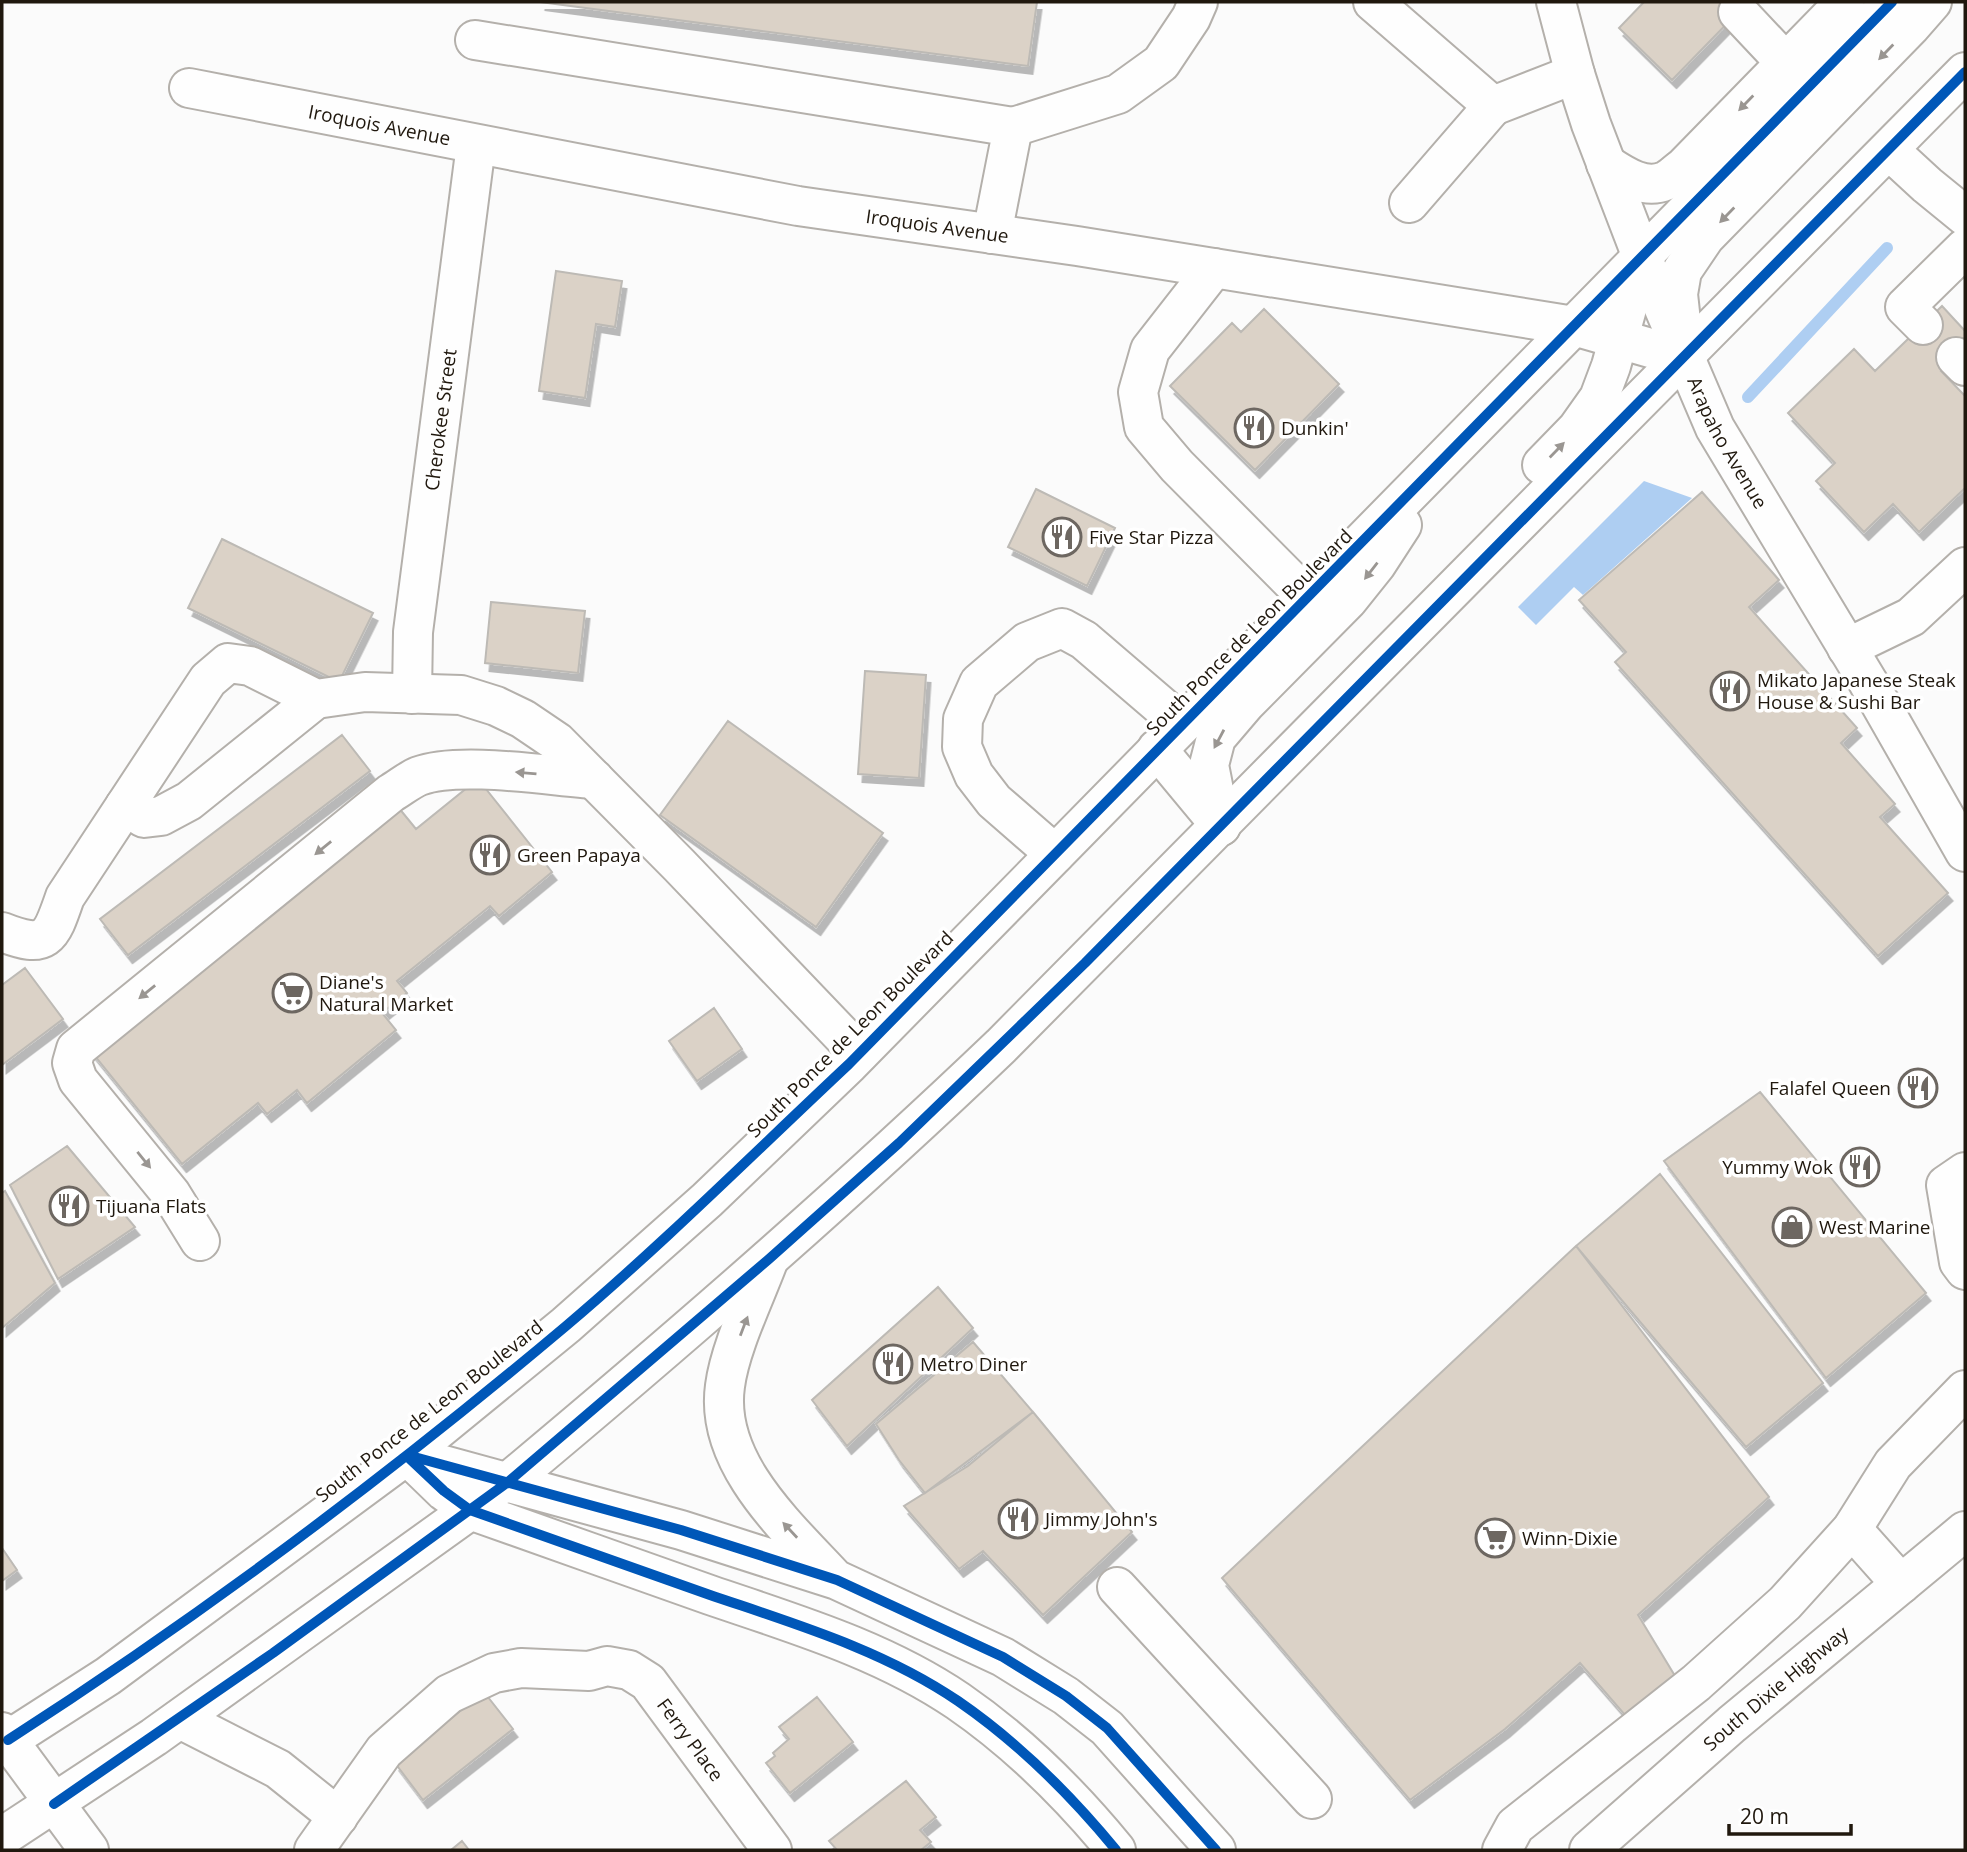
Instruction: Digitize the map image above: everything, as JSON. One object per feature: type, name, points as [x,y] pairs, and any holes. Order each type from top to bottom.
[{"type":"main road","points":[[475,40],[1013,127],[1118,94],[1161,63],[1191,18],[1198,2]]},
{"type":"main road","points":[[1373,2],[1493,106]]},
{"type":"main road","points":[[1606,164],[1629,179],[1646,184],[1665,181],[1684,167],[1845,2]]},
{"type":"main road","name":"South Ponce de Leon Boulevard","points":[[4,1739],[108,1676],[407,1455],[566,1325],[707,1199],[859,1053],[1892,2]]},
{"type":"main road","points":[[1685,358],[1678,294],[1682,271],[1705,237],[1932,2]]},
{"type":"main road","name":"Arapaho Avenue","points":[[1569,9],[1574,74],[1642,257],[1716,428],[1961,835]]},
{"type":"main road","points":[[1738,12],[1786,63]]},
{"type":"main road","points":[[2,1837],[180,1719],[508,1482],[769,1259],[899,1143],[992,1055],[1221,826],[1965,72]]},
{"type":"main road","points":[[1409,202],[1493,106],[1574,74]]},
{"type":"main road","name":"Iroquois Avenue","points":[[189,88],[798,206],[1214,268],[1574,326],[1685,358]]},
{"type":"main road","points":[[992,234],[1013,127]]},
{"type":"main road","name":"Cherokee Street","points":[[412,694],[413,632],[476,145]]},
{"type":"main road","points":[[1889,150],[1965,216]]},
{"type":"main road","points":[[1923,325],[1905,307],[1965,248]]},
{"type":"main road","points":[[1271,775],[1308,702],[1447,564],[1577,429],[1599,398],[1642,257]]},
{"type":"main road","points":[[1214,268],[1150,350],[1138,392],[1144,427],[1177,466],[1307,597]]},
{"type":"main road","points":[[1221,826],[1209,765],[1216,738],[1245,704],[1348,600],[1376,565],[1449,453]]},
{"type":"main road","points":[[1847,648],[1911,617],[1965,567]]},
{"type":"main road","points":[[1055,854],[995,801],[974,775],[962,747],[963,719],[979,683],[1027,642],[1062,628],[1084,640],[1170,737],[1221,826]]},
{"type":"main road","points":[[2,932],[25,942],[41,939],[54,927],[65,897],[208,680],[228,663],[250,666],[316,699]]},
{"type":"main road","points":[[125,806],[144,818],[161,816],[189,801],[316,699],[365,692],[461,695],[496,706],[523,719],[557,743],[679,865],[859,1053]]},
{"type":"main road","points":[[200,1241],[171,1194],[78,1080],[72,1063],[76,1049],[391,793],[419,776],[451,770],[594,779]]},
{"type":"main road","points":[[1965,1172],[1947,1185],[1959,1262],[1965,1270]]},
{"type":"main road","points":[[769,1259],[725,1385],[725,1422],[742,1469],[777,1517],[837,1580]]},
{"type":"main road","points":[[1502,1850],[1515,1826],[1696,1683],[1785,1603],[1852,1529],[1893,1464],[1965,1390]]},
{"type":"main road","points":[[407,1455],[681,1530],[837,1580],[1003,1657],[1066,1696],[1107,1728],[1216,1850]]},
{"type":"main road","points":[[407,1455],[443,1491],[470,1510],[802,1626],[883,1658],[957,1700],[1002,1734],[1050,1776],[1116,1850]]},
{"type":"main road","points":[[1852,1529],[1901,1584]]},
{"type":"main road","name":"South Dixie Highway","points":[[1589,1850],[1732,1724],[1965,1531]]},
{"type":"main road","points":[[1117,1587],[1312,1799]]},
{"type":"main road","name":"Ferry Place","points":[[314,1850],[384,1751],[449,1694],[494,1673],[521,1668],[589,1671],[607,1666],[629,1670],[648,1682],[772,1850]]},
{"type":"main road","points":[[180,1719],[278,1769],[338,1817]]},
{"type":"main road","points":[[4,1739],[89,1850]]},
{"type":"water","points":[[1644,481],[1692,498],[1583,595],[1574,587],[1536,625],[1518,607]]},
{"type":"building","points":[[540,2],[1037,2],[1028,66]]},
{"type":"building","points":[[1644,2],[1748,2],[1672,80],[1619,28]]},
{"type":"building","points":[[556,271],[622,281],[615,327],[596,324],[585,398],[539,391]]},
{"type":"building","points":[[1942,306],[1965,331],[1965,348],[1941,371],[1965,396],[1965,488],[1919,532],[1893,504],[1864,532],[1816,481],[1835,463],[1788,413],[1854,349],[1875,371]]},
{"type":"building","name":"Dunkin'","points":[[1264,309],[1339,384],[1255,470],[1170,386],[1232,323],[1241,332]]},
{"type":"building","name":"Five Star Pizza","points":[[1036,489],[1115,528],[1087,586],[1008,547]]},
{"type":"building","points":[[1702,492],[1779,580],[1749,607],[1857,728],[1841,743],[1895,804],[1880,817],[1948,893],[1878,956],[1615,662],[1626,652],[1579,600]]},
{"type":"building","points":[[222,539],[373,613],[339,682],[188,608]]},
{"type":"building","points":[[491,602],[585,611],[578,673],[485,663]]},
{"type":"building","points":[[865,671],[926,675],[919,778],[858,774]]},
{"type":"building","points":[[728,721],[883,833],[816,927],[660,815]]},
{"type":"building","points":[[342,735],[370,771],[128,955],[100,919]]},
{"type":"building","points":[[478,779],[552,872],[499,916],[490,906],[397,981],[407,993],[382,1013],[396,1030],[307,1103],[297,1090],[267,1114],[258,1103],[182,1164],[90,1050],[394,802],[416,829]]},
{"type":"building","points":[[25,968],[63,1019],[2,1065],[2,985]]},
{"type":"building","points":[[714,1008],[742,1049],[697,1081],[669,1041]]},
{"type":"building","name":"West Marine","points":[[1760,1092],[1926,1293],[1826,1378],[1664,1161]]},
{"type":"building","name":"Tijuana Flats","points":[[67,1146],[135,1227],[58,1279],[10,1185]]},
{"type":"building","points":[[1660,1174],[1823,1383],[1746,1447],[1576,1246]]},
{"type":"building","points":[[5,1191],[55,1283],[2,1328],[2,1193]]},
{"type":"building","name":"Winn-Dixie","points":[[1576,1246],[1769,1497],[1638,1615],[1675,1676],[1625,1715],[1580,1663],[1505,1729],[1410,1800],[1222,1578]]},
{"type":"building","name":"Metro Diner","points":[[938,1287],[973,1328],[847,1446],[812,1400]]},
{"type":"building","points":[[973,1342],[1033,1412],[925,1493],[876,1424]]},
{"type":"building","name":"Jimmy John's","points":[[1033,1412],[1132,1532],[1043,1615],[983,1551],[959,1569],[904,1506],[968,1466]]},
{"type":"building","points":[[2,1548],[17,1570],[2,1581]]},
{"type":"building","points":[[484,1692],[513,1729],[423,1800],[395,1763]]},
{"type":"building","points":[[817,1697],[853,1742],[790,1793],[766,1763],[789,1739],[779,1727]]},
{"type":"building","points":[[906,1781],[936,1817],[920,1830],[931,1842],[921,1850],[837,1850],[829,1841]]},
{"type":"building","points":[[462,1841],[469,1850],[451,1850]]},
{"type":"waterway","points":[[1748,397],[1887,248]]},
{"type":"cycle path","points":[[8,1740],[152,1644],[363,1490],[566,1326],[674,1230],[849,1064],[1892,2]]},
{"type":"cycle path","points":[[54,1804],[273,1653],[508,1482],[769,1259],[899,1143],[1085,963],[1965,72]]},
{"type":"cycle path","points":[[407,1455],[681,1530],[837,1580],[1003,1657],[1066,1696],[1107,1728],[1216,1850]]},
{"type":"cycle path","points":[[409,1458],[444,1491],[470,1510],[838,1640],[929,1683],[980,1717],[1023,1752],[1062,1789],[1116,1850]]},
{"type":"place","name":"Dunkin'","points":[[1254,428]]},
{"type":"place","name":"Five Star Pizza","points":[[1062,537]]},
{"type":"place","name":"Mikato Japanese Steak House & Sushi Bar","points":[[1730,691]]},
{"type":"place","name":"Green Papaya","points":[[490,855]]},
{"type":"place","name":"Diane's Natural Market","points":[[292,993]]},
{"type":"place","name":"Falafel Queen","points":[[1918,1088]]},
{"type":"place","name":"Yummy Wok","points":[[1860,1167]]},
{"type":"place","name":"Tijuana Flats","points":[[69,1206]]},
{"type":"place","name":"West Marine","points":[[1792,1227]]},
{"type":"place","name":"Metro Diner","points":[[893,1364]]},
{"type":"place","name":"Jimmy John's","points":[[1018,1519]]},
{"type":"place","name":"Winn-Dixie","points":[[1495,1538]]}]
